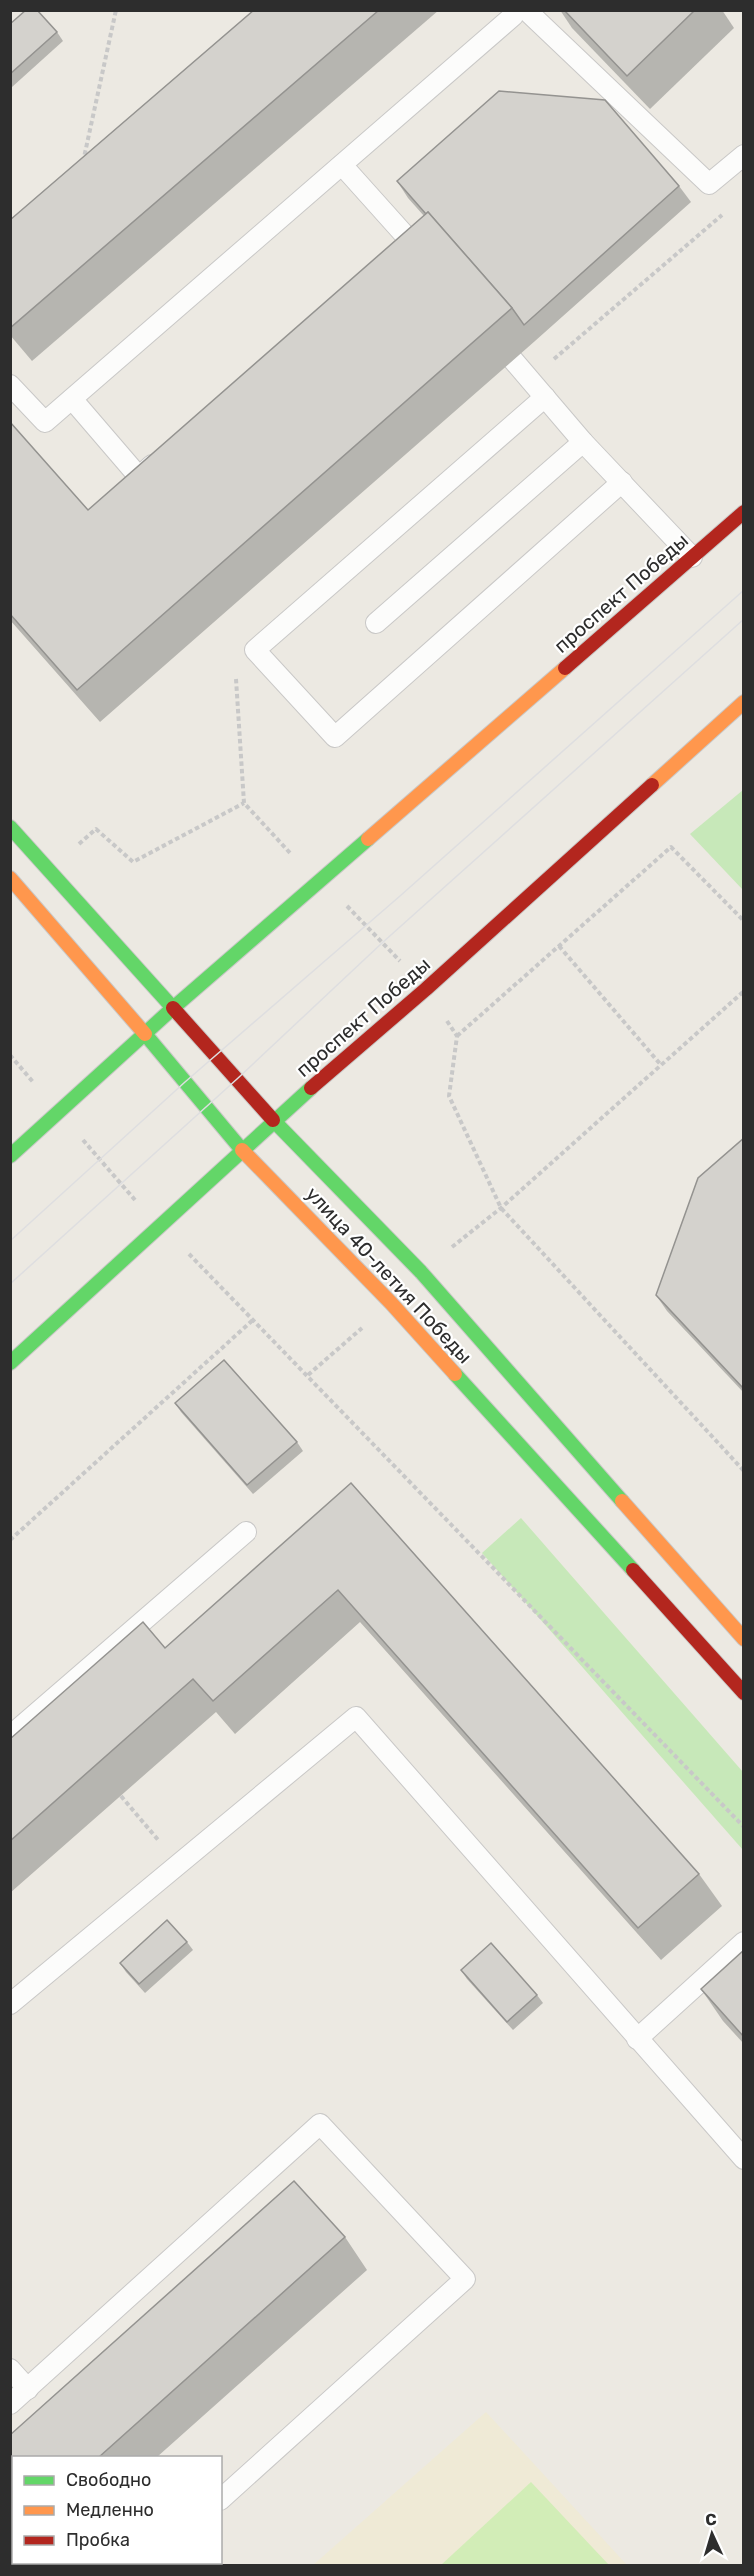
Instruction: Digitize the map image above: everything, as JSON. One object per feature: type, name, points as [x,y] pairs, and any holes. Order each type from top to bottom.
[{"type":"main road","name":"проспект Победы","points":[[10,1156],[173,1008],[744,512]]},
{"type":"main road","name":"проспект Победы","points":[[10,1363],[162,1226],[273,1120],[426,989],[741,708]]},
{"type":"main road","name":"улица 40-летия Победы","points":[[10,827],[273,1120],[421,1272],[744,1639]]},
{"type":"main road","name":"улица 40-летия Победы","points":[[10,878],[242,1150],[392,1303],[744,1693]]},
{"type":"lane","points":[[10,385],[45,422],[513,16],[515,10]]},
{"type":"lane","points":[[526,10],[709,184],[744,155]]},
{"type":"lane","points":[[342,165],[417,249],[384,266]]},
{"type":"lane","points":[[513,360],[583,442],[692,557]]},
{"type":"lane","points":[[545,397],[255,650],[335,737],[622,482]]},
{"type":"lane","points":[[72,399],[139,477],[166,454]]},
{"type":"lane","points":[[376,623],[583,442]]},
{"type":"lane","points":[[10,1736],[246,1532]]},
{"type":"lane","points":[[10,2004],[356,1718],[744,2160]]},
{"type":"lane","points":[[637,2039],[744,1942]]},
{"type":"lane","points":[[10,2404],[320,2124],[465,2278],[222,2498]]},
{"type":"lane","points":[[10,2369],[28,2389]]},
{"type":"path","points":[[82,166],[116,10]]},
{"type":"path","points":[[48,869],[96,830],[133,862],[244,803],[318,882],[357,914],[426,989],[458,1036]]},
{"type":"path","points":[[744,921],[671,847],[458,1036],[449,1096],[501,1208],[744,1471]]},
{"type":"path","points":[[559,946],[661,1065]]},
{"type":"path","points":[[421,1272],[501,1208],[744,990]]},
{"type":"path","points":[[10,1055],[135,1200],[254,1319],[744,1827]]},
{"type":"path","points":[[308,1375],[392,1303]]},
{"type":"path","points":[[10,1540],[254,1319]]},
{"type":"path","points":[[121,1796],[177,1864]]},
{"type":"shaded area","points":[[486,2412],[627,2565],[312,2566]]},
{"type":"green space","points":[[743,790],[743,890],[690,834]]},
{"type":"green space","points":[[521,1518],[743,1772],[743,1850],[482,1553]]},
{"type":"green space","points":[[531,2482],[609,2565],[441,2565]]},
{"type":"building","points":[[26,10],[37,10],[57,32],[10,74],[10,24]]},
{"type":"building","points":[[254,10],[379,10],[10,328],[10,220]]},
{"type":"building","points":[[564,10],[695,10],[627,76]]},
{"type":"building","points":[[499,91],[605,100],[679,186],[524,325],[512,308],[428,212],[426,214],[397,181]]},
{"type":"building","points":[[428,212],[512,308],[77,690],[10,614],[10,422],[88,510]]},
{"type":"building","points":[[744,1138],[744,1389],[656,1295],[698,1178]]},
{"type":"building","points":[[224,1360],[297,1442],[247,1485],[175,1403]]},
{"type":"building","points":[[351,1483],[699,1874],[638,1928],[338,1590],[213,1701],[193,1679],[10,1841],[10,1739],[143,1622],[165,1648]]},
{"type":"building","points":[[167,1920],[187,1942],[139,1984],[120,1963]]},
{"type":"building","points":[[491,1943],[537,1995],[507,2022],[461,1970]]},
{"type":"building","points":[[744,1950],[744,2037],[701,1989]]},
{"type":"building","points":[[294,2181],[345,2237],[100,2456],[12,2456],[12,2535],[10,2536],[10,2435]]},
{"type":"tram line","points":[[10,1241],[185,1082],[400,896],[744,590]]},
{"type":"tram line","points":[[10,1284],[237,1079],[382,943],[744,619]]},
{"type":"traffic: fast","points":[[10,827],[173,1008]]},
{"type":"traffic: fast","points":[[10,1156],[173,1008],[368,839]]},
{"type":"traffic: fast","points":[[145,1034],[242,1150]]},
{"type":"traffic: fast","points":[[10,1363],[311,1088]]},
{"type":"traffic: fast","points":[[273,1120],[421,1272],[622,1501]]},
{"type":"traffic: fast","points":[[455,1374],[633,1570]]},
{"type":"traffic: slow","points":[[368,839],[565,668]]},
{"type":"traffic: slow","points":[[652,785],[744,702]]},
{"type":"traffic: slow","points":[[10,878],[145,1034]]},
{"type":"traffic: slow","points":[[242,1150],[391,1303],[455,1374]]},
{"type":"traffic: slow","points":[[622,1501],[744,1639]]},
{"type":"traffic: jam","points":[[565,668],[744,512]]},
{"type":"traffic: jam","points":[[311,1088],[426,989],[652,785]]},
{"type":"traffic: jam","points":[[173,1008],[273,1120]]},
{"type":"traffic: jam","points":[[633,1570],[744,1693]]}]
